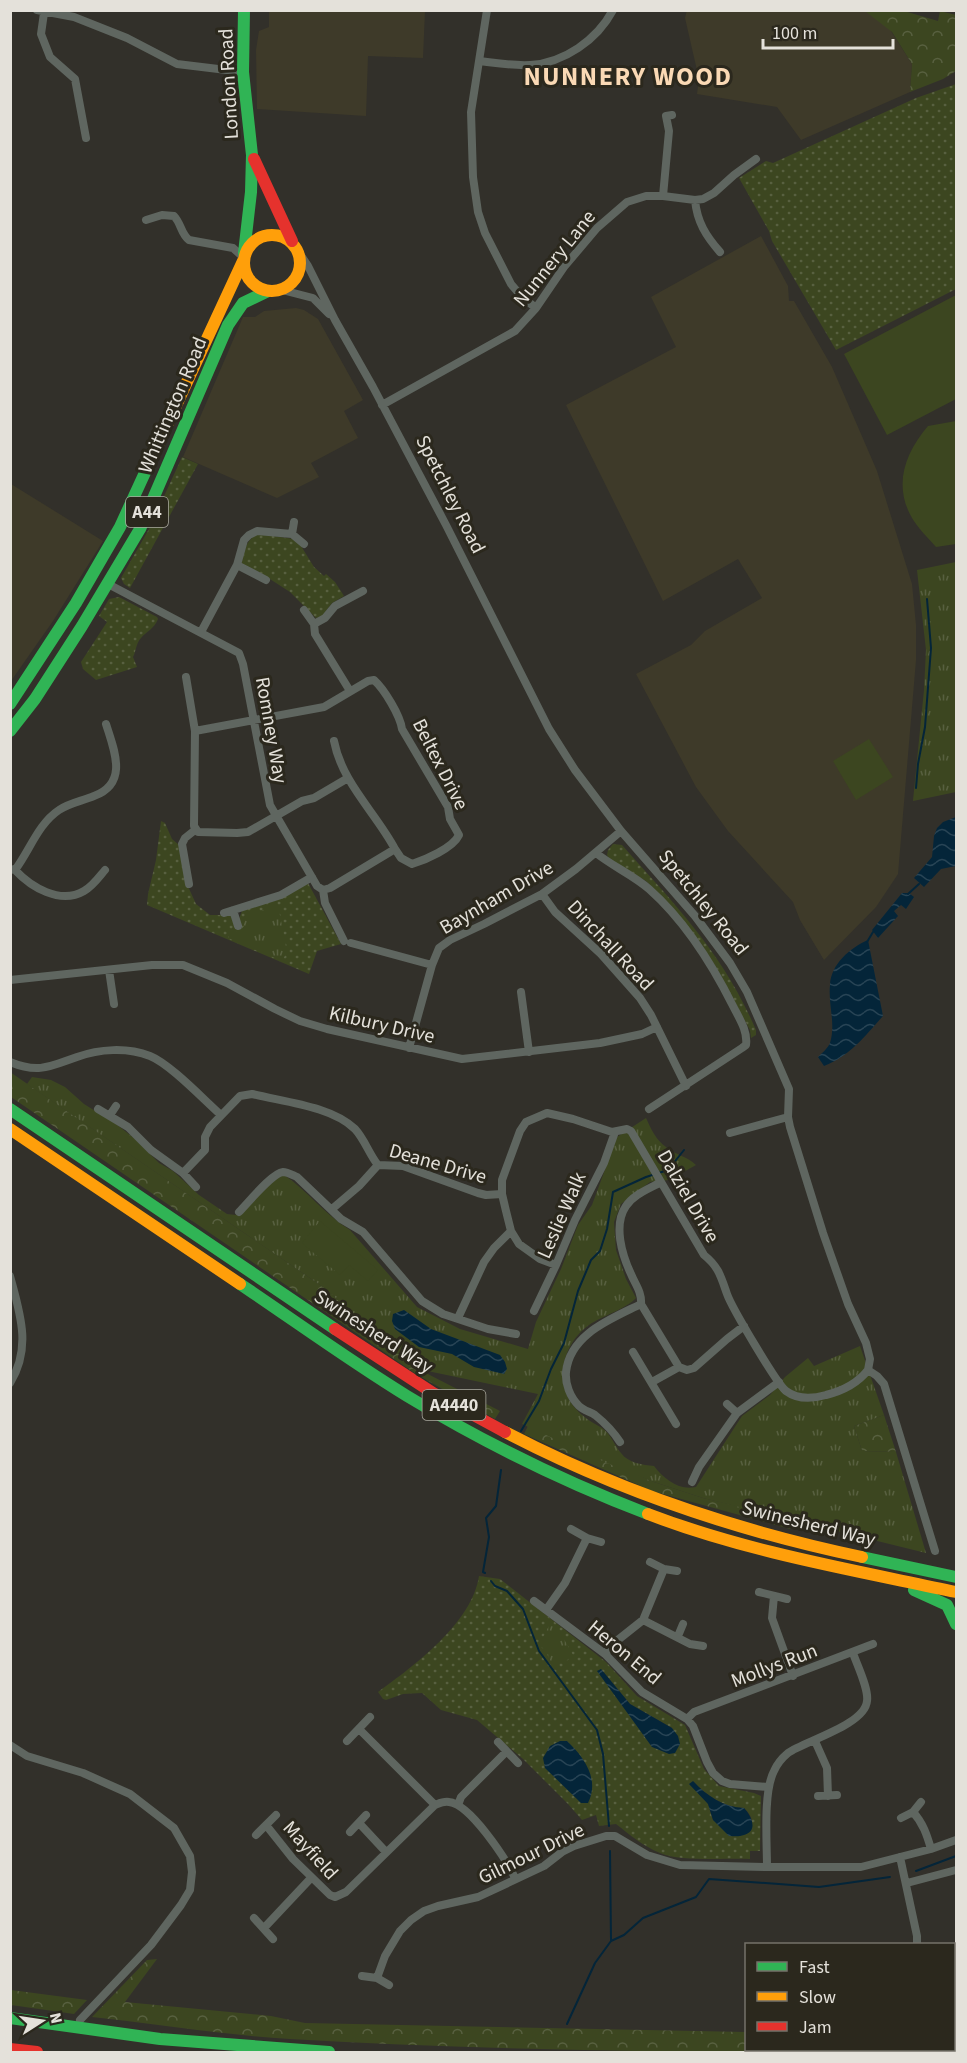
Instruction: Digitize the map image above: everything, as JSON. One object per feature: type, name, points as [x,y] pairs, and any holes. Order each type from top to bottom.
[{"type":"main road","name":"London Road","points":[[243,257],[251,197],[252,155],[243,72],[244,10]]},
{"type":"main road","name":"London Road","points":[[252,155],[263,178]]},
{"type":"main road","name":"Spetchley Road","points":[[263,178],[295,246]]},
{"type":"main road","points":[[251,197],[269,192]]},
{"type":"main road","name":"A44","points":[[243,257],[251,244],[267,235],[285,236],[295,246]]},
{"type":"main road","points":[[282,290],[292,283],[298,273],[300,264],[295,246]]},
{"type":"main road","points":[[243,257],[250,280],[258,288],[268,291]]},
{"type":"main road","name":"Whittington Road","points":[[10,704],[76,603],[120,527],[243,257]]},
{"type":"main road","name":"A44","points":[[268,291],[282,290]]},
{"type":"main road","name":"Whittington Road","points":[[10,731],[34,699],[108,584],[140,529],[228,325],[243,303],[268,291]]},
{"type":"main road","name":"Swinesherd Way","points":[[10,1109],[388,1365],[432,1393],[558,1460],[622,1488],[774,1537],[957,1577]]},
{"type":"main road","name":"Swinesherd Way","points":[[10,1129],[404,1394],[467,1432],[522,1460],[608,1498],[691,1529],[795,1557],[957,1592]]},
{"type":"main road","points":[[893,1579],[947,1605],[957,1624]]},
{"type":"main road","points":[[10,2018],[160,2039],[328,2052]]},
{"type":"main road","points":[[10,2049],[36,2052]]},
{"type":"street","points":[[487,10],[471,112],[474,192],[485,233],[511,284],[536,308]]},
{"type":"street","points":[[479,61],[521,65],[550,62],[591,39],[613,10]]},
{"type":"street","points":[[86,138],[75,79],[50,57],[41,34],[40,12],[74,16],[127,38],[177,64],[243,72]]},
{"type":"street","points":[[663,196],[669,131],[666,117],[672,115]]},
{"type":"street","points":[[720,252],[710,241],[699,222],[695,200],[709,196],[756,159]]},
{"type":"street","name":"Nunnery Lane","points":[[382,405],[502,340],[522,325],[564,267],[608,216],[632,199],[663,196],[695,200]]},
{"type":"street","points":[[146,220],[162,215],[174,216],[180,222],[184,236],[189,240],[233,248],[243,257]]},
{"type":"street","name":"Spetchley Road","points":[[295,246],[308,266],[334,320],[382,405],[549,729],[575,770],[621,831],[695,916],[730,963],[760,1019],[789,1089],[788,1117],[823,1233],[848,1304],[866,1343],[870,1359],[868,1370]]},
{"type":"street","name":"Spetchley Road","points":[[282,290],[313,298],[334,320]]},
{"type":"street","points":[[292,534],[294,522]]},
{"type":"street","points":[[201,632],[237,565],[244,540],[253,532],[292,534],[304,544]]},
{"type":"street","points":[[237,565],[266,580]]},
{"type":"street","name":"Romney Way","points":[[108,584],[238,653],[243,664],[267,795],[276,816],[319,889],[323,890],[325,903],[348,942],[432,965]]},
{"type":"street","points":[[314,624],[325,618],[335,606],[363,591]]},
{"type":"street","points":[[304,610],[314,624],[315,634],[350,691]]},
{"type":"street","points":[[186,677],[195,731],[195,830]]},
{"type":"street","name":"Beltex Drive","points":[[195,731],[324,707],[368,681],[374,680],[380,685],[401,721],[402,729],[447,807],[450,819],[459,835],[456,841],[425,860],[412,864],[401,858],[395,849]]},
{"type":"street","points":[[105,870],[89,888],[81,893],[69,895],[39,890],[26,882],[13,869],[32,841],[58,810],[96,796],[110,784],[116,772],[117,761],[106,724]]},
{"type":"street","points":[[323,890],[395,849],[348,778],[334,741]]},
{"type":"street","points":[[195,830],[203,833],[248,832],[348,778]]},
{"type":"street","points":[[189,885],[182,844],[185,838],[195,830]]},
{"type":"street","name":"Baynham Drive","points":[[409,1048],[432,965],[439,948],[542,894],[621,831]]},
{"type":"street","points":[[596,853],[650,890],[689,934],[710,963],[746,1035],[746,1044],[649,1109]]},
{"type":"street","points":[[224,913],[281,895],[312,877]]},
{"type":"street","name":"Dinchall Road","points":[[542,894],[566,923],[584,937],[640,998],[686,1086]]},
{"type":"street","points":[[233,910],[238,926]]},
{"type":"street","name":"Kilbury Drive","points":[[10,980],[152,965],[183,965],[227,983],[300,1021],[462,1059],[600,1043],[642,1034],[657,1027]]},
{"type":"street","points":[[109,970],[114,1004]]},
{"type":"street","points":[[521,992],[529,1052]]},
{"type":"street","points":[[10,1062],[38,1069],[52,1067],[77,1057],[99,1052],[118,1050],[137,1052],[151,1056],[165,1065],[221,1115]]},
{"type":"street","name":"Deane Drive","points":[[183,1173],[205,1150],[207,1131],[240,1096],[252,1094],[327,1112],[353,1128],[366,1143],[378,1165],[403,1166],[486,1195],[502,1194]]},
{"type":"street","points":[[110,1115],[116,1106]]},
{"type":"street","points":[[98,1109],[128,1127],[162,1160],[183,1173],[196,1187]]},
{"type":"street","name":"Dalziel Drive","points":[[556,1265],[529,1252],[519,1244],[511,1231],[502,1194],[502,1180],[520,1131],[533,1117],[547,1113],[615,1132],[627,1129],[631,1131],[704,1256],[713,1262],[744,1326],[785,1390],[797,1397],[814,1398],[852,1385],[868,1370]]},
{"type":"street","points":[[730,1133],[788,1117]]},
{"type":"street","name":"Leslie Walk","points":[[534,1311],[604,1162],[615,1132]]},
{"type":"street","points":[[332,1209],[359,1186],[378,1165]]},
{"type":"street","points":[[239,1212],[269,1181],[284,1172],[297,1177],[341,1219],[363,1232],[422,1301],[443,1314],[489,1329],[516,1334]]},
{"type":"street","points":[[660,1180],[635,1197],[626,1206],[621,1219],[621,1249],[640,1292],[641,1304],[679,1367],[687,1370],[694,1368],[744,1326]]},
{"type":"street","points":[[458,1318],[484,1262],[511,1231]]},
{"type":"street","points":[[10,1276],[22,1328],[23,1354],[19,1369],[10,1383]]},
{"type":"street","points":[[620,1442],[614,1431],[594,1414],[579,1407],[566,1381],[566,1370],[575,1346],[585,1335],[641,1304]]},
{"type":"street","points":[[633,1352],[676,1424]]},
{"type":"street","points":[[652,1382],[679,1367]]},
{"type":"street","points":[[868,1370],[884,1384],[935,1551]]},
{"type":"street","points":[[692,1482],[699,1467],[738,1413],[779,1382]]},
{"type":"street","points":[[727,1404],[738,1413]]},
{"type":"street","points":[[571,1529],[587,1538],[601,1542]]},
{"type":"street","points":[[546,1610],[565,1583],[587,1538]]},
{"type":"street","points":[[650,1562],[664,1569],[677,1571]]},
{"type":"street","points":[[605,1654],[643,1620],[664,1569]]},
{"type":"street","points":[[759,1592],[787,1599]]},
{"type":"street","points":[[774,1596],[772,1618],[793,1676]]},
{"type":"street","name":"Heron End","points":[[534,1601],[605,1654],[642,1692],[687,1719]]},
{"type":"street","points":[[643,1620],[690,1644],[703,1646]]},
{"type":"street","points":[[678,1636],[683,1624]]},
{"type":"street","name":"Mollys Run","points":[[687,1719],[694,1712],[873,1644]]},
{"type":"street","points":[[767,1867],[768,1786],[773,1772],[790,1752],[852,1720],[866,1707],[867,1693],[853,1653]]},
{"type":"street","points":[[347,1741],[370,1717]]},
{"type":"street","points":[[687,1719],[693,1726],[713,1773],[722,1781],[730,1785],[768,1786]]},
{"type":"street","points":[[360,1729],[435,1805],[445,1801],[458,1805],[495,1843],[515,1878]]},
{"type":"street","points":[[815,1741],[827,1768],[832,1795],[818,1796]]},
{"type":"street","points":[[498,1742],[518,1763]]},
{"type":"street","points":[[10,1745],[27,1756],[83,1773],[130,1794],[174,1828],[190,1856],[192,1872],[190,1890],[181,1905],[151,1946],[80,2020]]},
{"type":"street","points":[[458,1805],[461,1797],[506,1752]]},
{"type":"street","points":[[901,1818],[913,1812],[921,1802]]},
{"type":"street","name":"Mayfield","points":[[266,1825],[311,1878],[335,1897],[340,1896],[435,1805]]},
{"type":"street","points":[[913,1812],[920,1820],[931,1849]]},
{"type":"street","name":"Mayfield","points":[[256,1835],[276,1815]]},
{"type":"street","name":"Mayfield","points":[[350,1832],[366,1815]]},
{"type":"street","points":[[359,1823],[386,1852]]},
{"type":"street","name":"Gilmour Drive","points":[[377,1978],[385,1956],[400,1931],[411,1920],[431,1908],[478,1897],[544,1866],[574,1846],[606,1836],[615,1836],[647,1855],[680,1865],[767,1867],[861,1867],[957,1840]]},
{"type":"street","points":[[900,1857],[907,1883],[917,1943]]},
{"type":"street","points":[[907,1883],[957,1870]]},
{"type":"street","points":[[264,1928],[311,1878]]},
{"type":"street","points":[[254,1918],[273,1939]]},
{"type":"street","points":[[362,1976],[377,1978],[389,1985]]},
{"type":"shaded area","points":[[687,10],[878,11],[912,64],[910,92],[801,140],[777,107],[697,94],[699,79],[685,18]]},
{"type":"shaded area","points":[[269,11],[425,11],[423,58],[368,56],[366,116],[257,109],[256,50],[259,31],[269,27]]},
{"type":"shaded area","points":[[761,236],[788,286],[789,301],[794,301],[832,367],[877,471],[912,584],[916,625],[916,660],[898,874],[876,907],[824,960],[800,920],[793,902],[728,831],[696,787],[636,674],[691,645],[705,631],[762,598],[738,559],[663,601],[566,405],[676,347],[651,297]]},
{"type":"shaded area","points":[[296,308],[318,319],[363,400],[344,411],[358,438],[311,463],[319,477],[277,498],[183,457],[243,317],[255,317],[264,311]]},
{"type":"shaded area","points":[[11,484],[103,541],[53,621],[11,681]]},
{"type":"green space","points":[[865,11],[904,11],[938,21],[940,11],[956,15],[956,71],[943,79],[910,92],[912,64],[892,32]]},
{"type":"green space","points":[[956,84],[956,289],[836,350],[772,241],[769,231],[739,178],[766,161],[773,163],[916,98]]},
{"type":"green space","points":[[956,295],[956,399],[887,435],[844,354]]},
{"type":"green space","points":[[956,421],[956,544],[936,547],[914,522],[906,506],[903,494],[904,470],[913,447],[928,426]]},
{"type":"green space","points":[[182,457],[198,464],[130,588],[121,578],[149,529]]},
{"type":"green space","points":[[259,534],[294,539],[314,567],[335,582],[344,596],[332,603],[322,616],[316,618],[290,592],[259,572],[241,565],[248,542]]},
{"type":"green space","points":[[956,562],[956,792],[913,801],[926,650],[917,570]]},
{"type":"green space","points":[[119,597],[158,619],[138,642],[133,657],[137,667],[96,680],[83,669],[81,662],[107,622],[99,616],[109,599]]},
{"type":"green space","points":[[869,739],[893,777],[856,800],[833,761]]},
{"type":"green space","points":[[161,821],[165,823],[172,839],[179,845],[186,882],[196,904],[210,915],[227,915],[239,919],[242,911],[308,883],[341,944],[317,951],[309,974],[147,905]]},
{"type":"green space","points":[[613,844],[622,845],[697,932],[729,977],[743,1002],[756,1030],[756,1035],[751,1038],[750,1030],[700,942],[646,881],[610,860],[607,855]]},
{"type":"green space","points":[[278,905],[287,952],[282,961],[228,938],[230,933],[241,930],[246,916]]},
{"type":"green space","points":[[10,1072],[326,1289],[380,1339],[418,1369],[500,1411],[495,1419],[416,1374],[11,1097]]},
{"type":"green space","points":[[32,1077],[51,1080],[65,1087],[84,1104],[116,1124],[159,1163],[173,1171],[199,1195],[227,1214],[236,1215],[266,1182],[284,1175],[350,1230],[417,1307],[460,1329],[528,1349],[536,1322],[561,1269],[578,1225],[592,1205],[617,1137],[646,1118],[662,1144],[696,1165],[669,1180],[650,1182],[621,1204],[614,1222],[616,1250],[626,1279],[636,1298],[626,1306],[589,1325],[572,1343],[567,1353],[563,1376],[569,1399],[582,1415],[605,1430],[628,1459],[654,1466],[678,1486],[696,1487],[742,1416],[770,1395],[785,1377],[808,1358],[814,1366],[860,1346],[884,1415],[854,1426],[862,1451],[896,1452],[926,1553],[703,1498],[654,1482],[522,1424],[538,1394],[418,1369],[380,1339],[326,1289],[27,1084]]},
{"type":"green space","points":[[320,1221],[378,1270],[368,1281],[349,1265],[340,1275],[302,1243]]},
{"type":"green space","points":[[884,1415],[896,1452],[862,1451],[854,1426]]},
{"type":"green space","points":[[528,1426],[654,1482],[703,1498],[795,1519],[790,1529],[652,1491],[524,1434]]},
{"type":"green space","points":[[479,1576],[500,1579],[606,1662],[637,1696],[685,1725],[704,1769],[719,1786],[761,1796],[760,1851],[750,1851],[750,1859],[691,1859],[660,1853],[642,1844],[616,1824],[599,1826],[596,1815],[582,1820],[523,1759],[477,1720],[441,1710],[422,1693],[403,1694],[383,1699],[378,1692],[408,1670],[439,1642],[453,1627],[474,1593]],"holes":[[[601,1669],[630,1704],[672,1728],[652,1747]],[[693,1781],[716,1800],[744,1808],[752,1819],[750,1832],[713,1820],[708,1804]]]},
{"type":"green space","points":[[549,1626],[557,1627],[573,1655],[565,1662],[552,1664],[545,1650],[539,1645]]},
{"type":"green space","points":[[157,1959],[125,2002],[271,2016],[305,2023],[745,2032],[745,2051],[955,2051],[956,2037],[956,2052],[623,2051],[456,2047],[265,2037],[92,2017],[147,1960]]},
{"type":"green space","points":[[11,1990],[87,2000],[74,2014],[11,2005]]},
{"type":"water","points":[[956,817],[956,866],[941,869],[924,887],[914,878],[932,857],[937,828],[943,822]]},
{"type":"water","points":[[902,893],[909,893],[914,897],[906,909],[901,905],[894,911],[898,916],[878,938],[872,930]]},
{"type":"water","points":[[868,940],[883,1016],[842,1057],[824,1066],[818,1057],[829,1045],[832,1036],[831,977],[843,958],[855,947]]},
{"type":"water","points":[[404,1310],[431,1329],[500,1355],[507,1369],[504,1374],[474,1367],[452,1354],[419,1347],[395,1329],[392,1321],[393,1314]]},
{"type":"water","points":[[601,1669],[630,1704],[672,1728],[680,1744],[675,1753],[669,1754],[652,1747],[597,1671]]},
{"type":"water","points":[[560,1741],[567,1741],[579,1754],[588,1769],[592,1785],[588,1803],[581,1803],[545,1768],[543,1758],[550,1746]]},
{"type":"water","points":[[693,1781],[716,1800],[744,1808],[752,1823],[749,1833],[742,1836],[729,1836],[713,1820],[708,1804],[689,1784]]},
{"type":"waterway","points":[[916,788],[925,727],[931,648],[927,599]]},
{"type":"waterway","points":[[908,894],[919,884]]},
{"type":"waterway","points":[[867,942],[873,932]]},
{"type":"waterway","points":[[521,1431],[539,1401],[564,1343],[578,1291],[591,1260],[600,1251],[607,1229],[613,1192],[668,1170],[684,1150]]},
{"type":"waterway","points":[[485,1573],[483,1572],[489,1537],[486,1518],[496,1506],[501,1470]]},
{"type":"waterway","points":[[491,1581],[495,1586],[507,1591],[523,1609],[539,1651],[597,1730],[603,1754],[609,1826]]},
{"type":"waterway","points":[[567,2024],[595,1963],[611,1941],[610,1851]]},
{"type":"waterway","points":[[916,1871],[956,1856]]},
{"type":"waterway","points":[[611,1941],[624,1935],[643,1918],[696,1897],[709,1879],[819,1887],[890,1877]]},
{"type":"traffic: fast","points":[[244,10],[243,72],[252,155],[251,192],[244,253]]},
{"type":"traffic: fast","points":[[10,731],[35,699],[82,626],[140,529],[228,325],[243,303],[268,291]]},
{"type":"traffic: fast","points":[[10,704],[76,603],[120,527],[148,466]]},
{"type":"traffic: fast","points":[[10,1109],[335,1329]]},
{"type":"traffic: fast","points":[[240,1284],[365,1369],[436,1413],[555,1475],[648,1514]]},
{"type":"traffic: fast","points":[[862,1557],[956,1577]]},
{"type":"traffic: fast","points":[[914,1590],[947,1605],[956,1624]]},
{"type":"traffic: fast","points":[[10,2018],[160,2039],[329,2052]]},
{"type":"traffic: slow","points":[[266,235],[278,235],[288,239],[296,247],[300,263],[296,279],[288,287],[278,291],[266,291],[256,287],[248,279],[244,269],[244,257],[248,247],[256,239],[266,235]]},
{"type":"traffic: slow","points":[[148,466],[243,261]]},
{"type":"traffic: slow","points":[[10,1129],[240,1284]]},
{"type":"traffic: slow","points":[[505,1432],[591,1473],[679,1507],[770,1535],[862,1557]]},
{"type":"traffic: slow","points":[[648,1514],[762,1550],[956,1592]]},
{"type":"traffic: jam","points":[[254,159],[292,241]]},
{"type":"traffic: jam","points":[[335,1329],[433,1393],[505,1432]]},
{"type":"traffic: jam","points":[[10,2049],[37,2052]]},
{"type":"district","name":"NUNNERY WOOD","points":[[628,76]]}]
